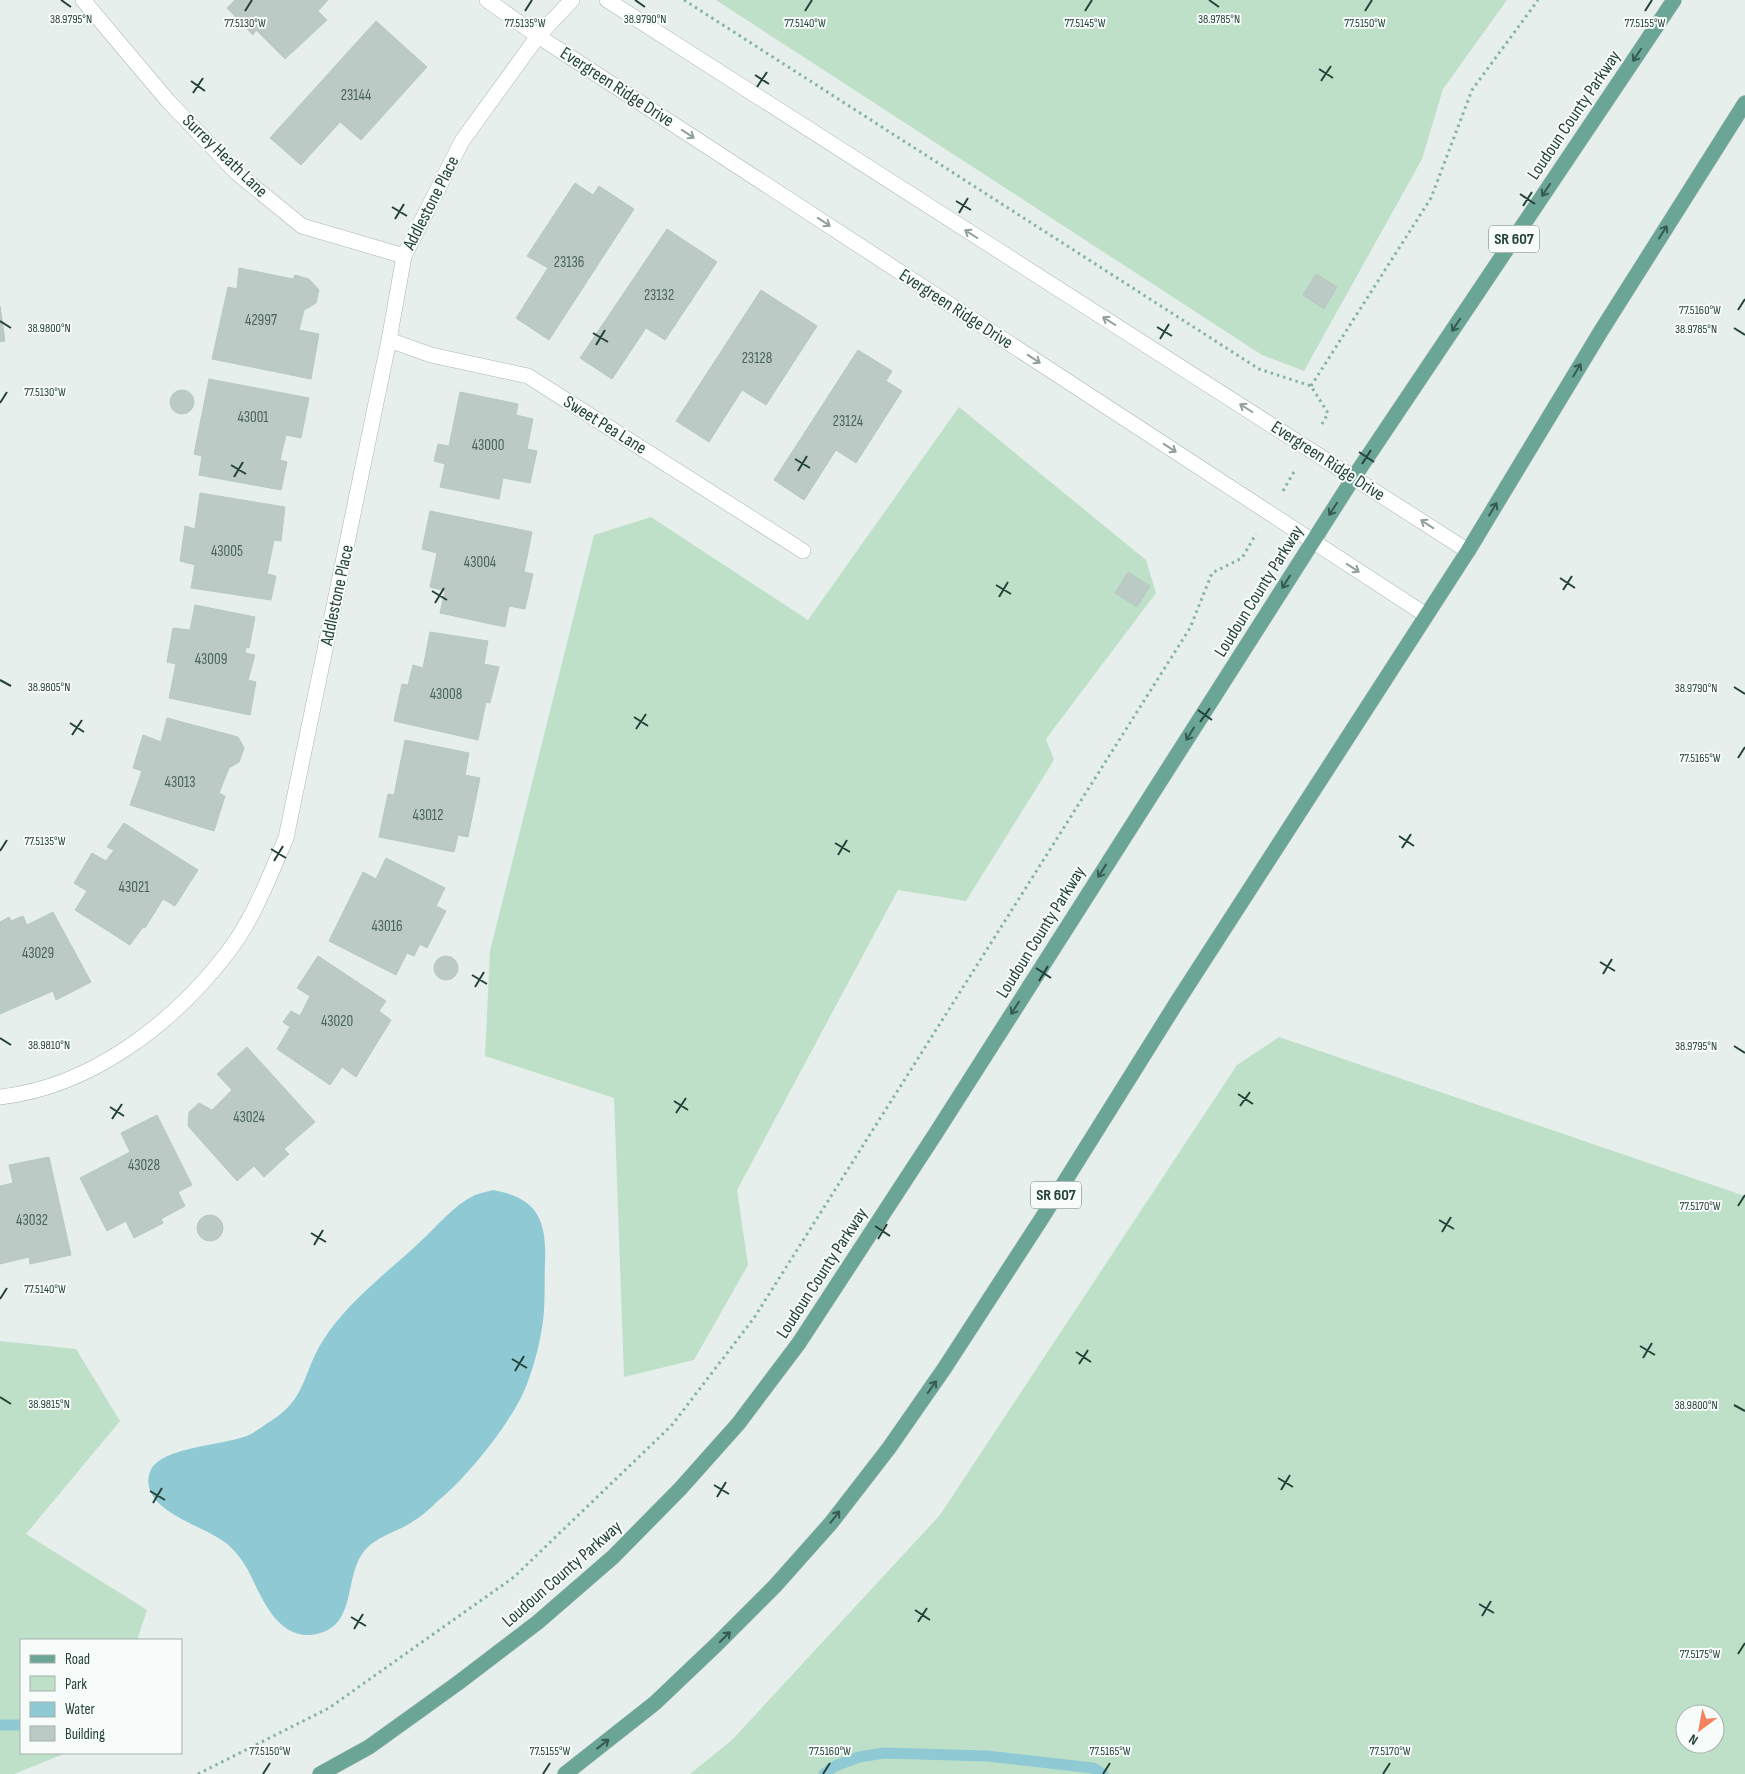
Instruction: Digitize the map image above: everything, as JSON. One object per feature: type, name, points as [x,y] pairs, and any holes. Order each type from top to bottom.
[{"type":"main road","name":"Loudoun County Parkway","points":[[320,1774],[369,1747],[538,1622],[613,1557],[680,1489],[738,1424],[799,1343],[931,1141],[1312,541],[1674,0]]},
{"type":"main road","name":"SR 607","points":[[565,1774],[655,1703],[775,1586],[831,1523],[889,1448],[950,1361],[1032,1234],[1177,1002],[1468,551],[1601,331],[1745,103]]},
{"type":"street","name":"Surrey Heath Lane","points":[[84,0],[168,101],[237,173],[302,226],[404,256]]},
{"type":"street","name":"Evergreen Ridge Drive","points":[[487,0],[538,36],[1426,615]]},
{"type":"street","name":"Addlestone Place","points":[[0,1097],[76,1076],[131,1045],[186,1002],[229,951],[260,898],[286,838],[390,340],[404,256],[462,141],[538,36],[572,0]]},
{"type":"street","name":"Evergreen Ridge Drive","points":[[608,0],[1468,551]]},
{"type":"street","name":"Sweet Pea Lane","points":[[390,340],[430,355],[528,376],[803,550]]},
{"type":"path","points":[[198,1774],[329,1708],[514,1577],[672,1425],[754,1318],[1190,628],[1212,573],[1242,558],[1328,413],[1311,386],[1259,369],[684,0]]},
{"type":"path","points":[[1311,386],[1431,198],[1472,90],[1538,0]]},
{"type":"green space","points":[[716,0],[1507,0],[1443,89],[1422,159],[1304,371],[1262,355]]},
{"type":"green space","points":[[959,407],[1146,560],[1156,593],[1046,739],[1054,760],[966,901],[898,890],[737,1190],[748,1265],[694,1360],[624,1377],[614,1098],[485,1056],[490,951],[594,535],[651,517],[808,620]]},
{"type":"green space","points":[[1279,1037],[1745,1196],[1745,1774],[690,1774],[732,1740],[940,1515],[1237,1065]]},
{"type":"green space","points":[[0,1341],[76,1349],[120,1421],[26,1534],[147,1610],[137,1639],[20,1639],[20,1754],[64,1754],[14,1774],[0,1774]]},
{"type":"water","points":[[493,1190],[520,1199],[529,1205],[536,1213],[544,1234],[543,1325],[525,1389],[499,1433],[463,1477],[417,1519],[380,1539],[365,1550],[358,1561],[348,1598],[339,1621],[330,1629],[317,1634],[303,1635],[292,1631],[273,1616],[246,1566],[230,1547],[213,1535],[174,1514],[162,1506],[153,1496],[149,1485],[150,1472],[156,1463],[166,1457],[194,1448],[249,1435],[282,1413],[298,1395],[322,1342],[355,1301],[460,1204],[475,1195]]},
{"type":"building","points":[[235,0],[328,0],[318,11],[327,20],[285,59],[256,30],[253,35],[227,8]]},
{"type":"building","points":[[376,21],[427,67],[361,140],[340,122],[301,165],[270,138]]},
{"type":"building","points":[[575,183],[593,195],[599,186],[634,209],[549,340],[516,318],[548,268],[527,256]]},
{"type":"building","points":[[667,229],[717,262],[665,340],[646,328],[612,379],[580,358]]},
{"type":"building","points":[[239,268],[293,279],[295,275],[309,279],[319,290],[316,303],[304,310],[299,330],[319,334],[311,379],[212,359],[228,287],[237,289]]},
{"type":"building","points":[[1316,274],[1337,287],[1324,309],[1303,295]]},
{"type":"building","points":[[761,290],[817,326],[766,405],[742,390],[709,442],[676,421]]},
{"type":"building","points":[[0,306],[5,341],[0,342]]},
{"type":"building","points":[[858,350],[892,371],[886,381],[902,391],[856,463],[836,450],[804,500],[774,480]]},
{"type":"building","points":[[209,379],[309,398],[301,438],[286,435],[280,460],[287,462],[281,490],[199,475],[202,456],[194,454]]},
{"type":"building","points":[[182,390],[187,391],[193,397],[193,407],[187,413],[182,414],[177,413],[171,407],[170,402],[171,397],[177,391]]},
{"type":"building","points":[[460,392],[518,404],[516,415],[533,419],[527,449],[537,451],[530,483],[503,478],[499,499],[440,487],[445,464],[434,461],[438,444],[449,446]]},
{"type":"building","points":[[200,493],[285,507],[281,541],[274,540],[267,574],[276,576],[271,600],[191,588],[195,565],[180,561],[185,526],[195,529]]},
{"type":"building","points":[[430,511],[532,532],[524,572],[533,574],[525,609],[509,606],[505,627],[440,613],[445,591],[430,587],[437,553],[422,549]]},
{"type":"building","points":[[1128,572],[1150,586],[1137,607],[1115,593]]},
{"type":"building","points":[[195,605],[255,617],[249,648],[246,647],[245,653],[255,655],[248,680],[256,682],[250,715],[169,698],[176,664],[167,662],[173,628],[190,630]]},
{"type":"building","points":[[430,632],[488,641],[484,664],[499,667],[490,703],[486,702],[478,740],[394,721],[402,684],[408,685],[413,665],[423,668]]},
{"type":"building","points":[[167,718],[238,737],[244,748],[239,762],[229,768],[219,793],[225,796],[214,831],[130,805],[142,771],[133,768],[143,735],[161,742]]},
{"type":"building","points":[[405,740],[469,753],[465,775],[480,778],[468,837],[458,835],[454,852],[379,837],[388,794],[394,795]]},
{"type":"building","points":[[124,823],[198,870],[175,906],[163,899],[145,928],[143,927],[130,945],[75,910],[87,891],[74,883],[92,853],[106,861],[114,850],[107,847]]},
{"type":"building","points":[[386,858],[445,888],[436,906],[446,911],[427,948],[420,944],[414,956],[407,953],[396,975],[329,941],[363,872],[376,879]]},
{"type":"building","points":[[53,912],[91,982],[56,1000],[53,991],[0,1014],[0,922],[9,917],[11,921],[23,916],[27,925]]},
{"type":"building","points":[[318,956],[386,1001],[379,1011],[391,1020],[356,1077],[342,1067],[330,1085],[277,1049],[290,1027],[283,1022],[291,1011],[300,1016],[310,996],[297,988]]},
{"type":"building","points":[[446,956],[451,957],[457,963],[457,973],[451,979],[446,980],[441,979],[435,973],[434,968],[435,963],[441,957]]},
{"type":"building","points":[[247,1047],[315,1122],[284,1149],[289,1154],[264,1177],[254,1166],[237,1181],[188,1126],[189,1112],[199,1103],[212,1110],[232,1090],[217,1074]]},
{"type":"building","points":[[157,1115],[192,1185],[178,1192],[185,1206],[161,1219],[163,1223],[134,1238],[126,1221],[107,1231],[80,1178],[130,1152],[121,1133]]},
{"type":"building","points":[[49,1157],[71,1255],[30,1264],[29,1257],[0,1264],[0,1186],[13,1183],[9,1165]]},
{"type":"building","points":[[210,1215],[219,1219],[223,1228],[219,1237],[210,1241],[201,1237],[197,1228],[201,1219]]},
{"type":"waterway","points":[[0,1725],[20,1725]]},
{"type":"waterway","points":[[824,1774],[835,1766],[859,1757],[884,1753],[987,1756],[1093,1768],[1103,1774]]}]
